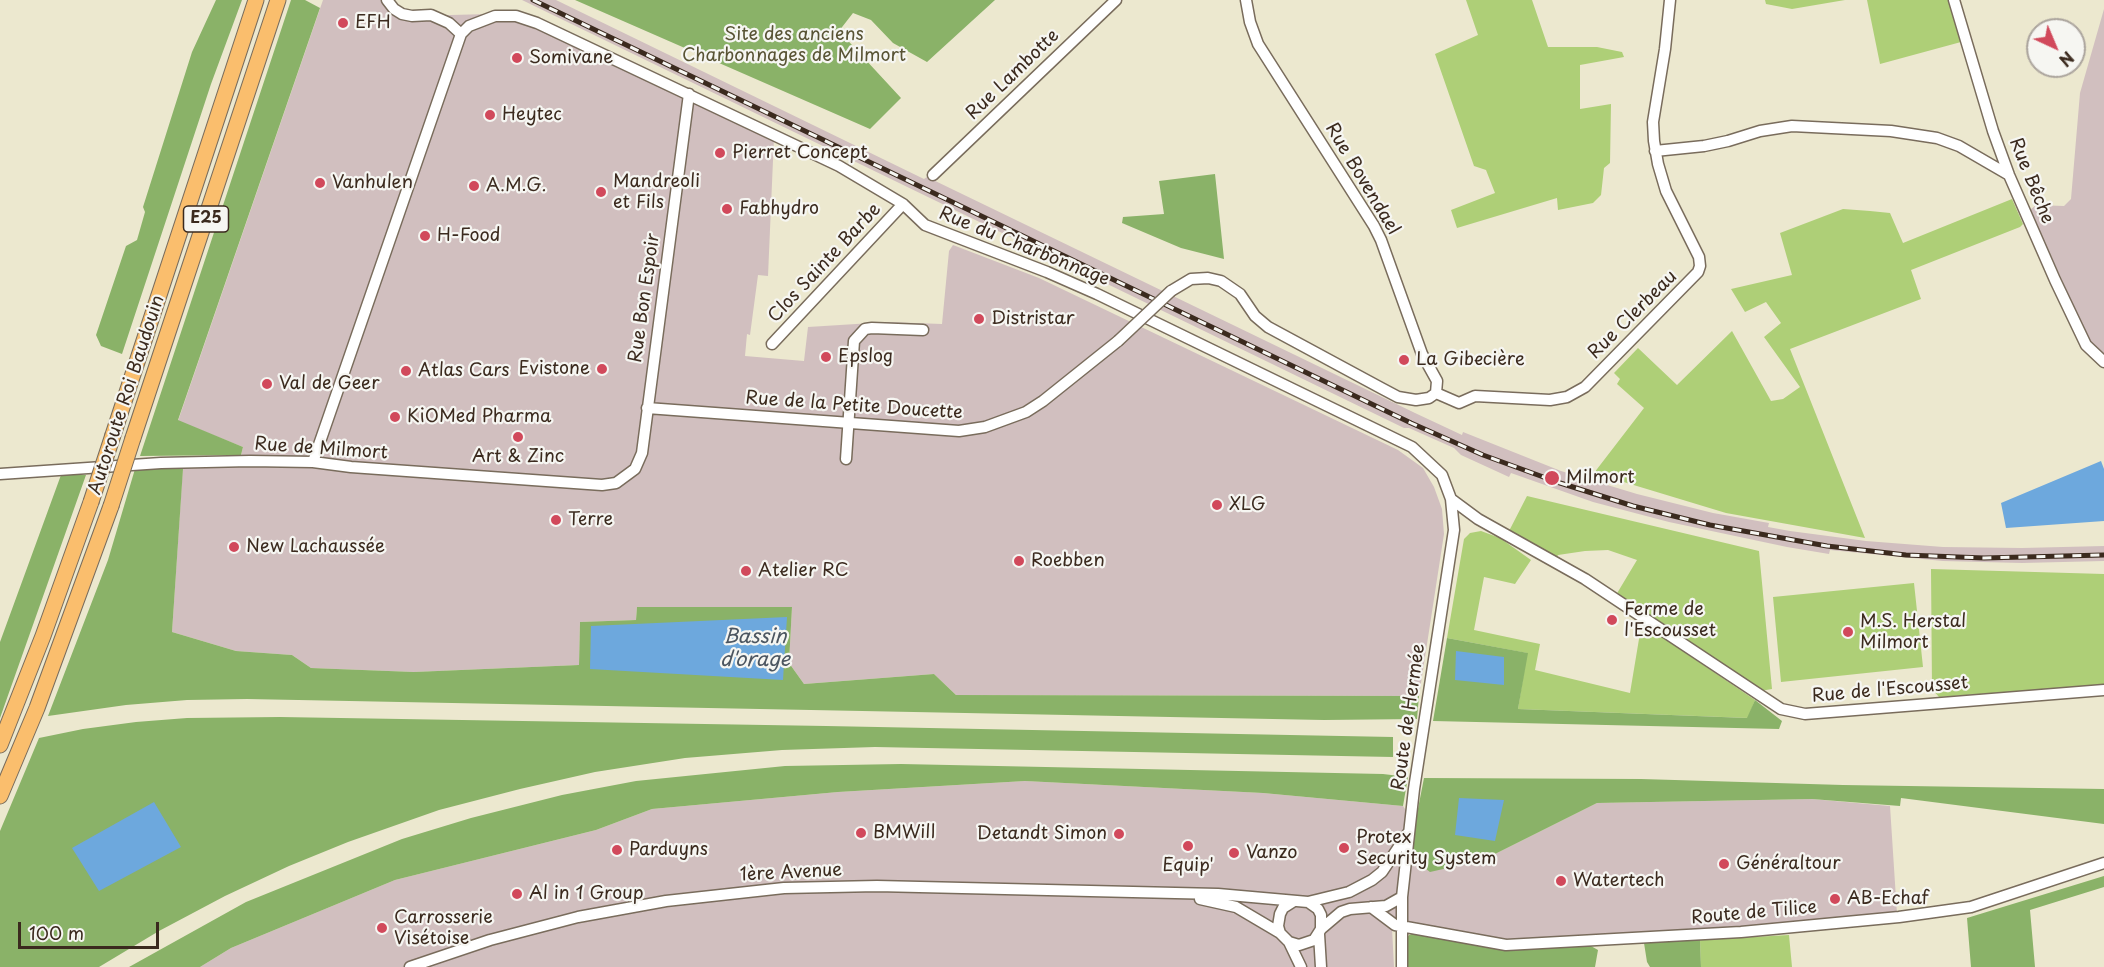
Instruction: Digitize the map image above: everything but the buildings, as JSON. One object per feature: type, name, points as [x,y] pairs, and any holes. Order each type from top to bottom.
[{"type":"highway","name":"Autoroute Roi Baudouin","points":[[0,745],[14,713],[91,502],[256,0]]},
{"type":"highway","name":"Autoroute Roi Baudouin","points":[[0,796],[37,708],[111,506],[278,0]]},
{"type":"street","points":[[313,462],[461,34],[449,23],[431,15],[402,14],[393,9],[387,0]]},
{"type":"street","name":"Rue Lambotte","points":[[933,175],[1116,0]]},
{"type":"street","name":"Rue Bovendael","points":[[1246,0],[1250,22],[1258,44],[1381,240],[1422,354],[1437,381],[1436,393]]},
{"type":"street","name":"Rue Clerbeau","points":[[1436,393],[1459,404],[1475,396],[1550,400],[1567,397],[1585,387],[1695,277],[1700,266],[1699,257],[1666,191],[1655,151],[1653,122],[1670,0]]},
{"type":"street","name":"Rue Bêche","points":[[1954,0],[2009,175],[2086,345],[2104,362]]},
{"type":"street","name":"Rue du Charbonnage","points":[[461,34],[469,26],[495,16],[516,16],[537,23],[839,166],[903,204],[925,225],[1047,272],[1096,294],[1412,447],[1442,475]]},
{"type":"street","name":"Rue Bon Espoir","points":[[634,469],[642,453],[689,94]]},
{"type":"street","points":[[1655,151],[1720,143],[1760,131],[1792,126],[1891,131],[1937,138],[1959,146],[2009,175]]},
{"type":"street","name":"Clos Sainte Barbe","points":[[772,344],[903,204]]},
{"type":"street","name":"Rue de la Petite Doucette","points":[[647,408],[959,431],[986,427],[1026,412],[1043,401],[1118,340],[1170,291],[1191,279],[1208,278],[1221,281],[1240,294],[1255,316],[1268,327],[1398,397],[1416,400],[1429,398],[1436,393]]},
{"type":"street","points":[[846,459],[854,341],[865,329],[873,327],[923,330]]},
{"type":"street","name":"Rue de Milmort","points":[[0,474],[171,463],[313,462],[351,467],[602,485],[616,483],[634,469]]},
{"type":"street","name":"Route de Hermée","points":[[1402,967],[1401,926],[1404,878],[1425,711],[1454,530],[1451,500],[1442,475]]},
{"type":"street","name":"Rue de l'Escousset","points":[[1451,500],[1478,519],[1585,579],[1781,709],[1805,714],[2104,690]]},
{"type":"street","name":"1ère Avenue","points":[[410,967],[490,940],[578,917],[666,901],[784,888],[876,886],[1227,895],[1308,902],[1349,892],[1372,880],[1382,872],[1410,831]]},
{"type":"street","name":"Route de Tilice","points":[[1401,926],[1506,945],[1741,932],[1899,917],[1971,907],[2104,863]]},
{"type":"street","points":[[1382,872],[1397,874],[1404,878]]},
{"type":"street","name":"1ère Avenue","points":[[1182,894],[1236,907],[1280,933],[1289,942],[1301,967]]},
{"type":"street","points":[[1289,942],[1299,945],[1308,943],[1341,912],[1386,906],[1402,897]]},
{"type":"street","points":[[1280,933],[1278,926],[1280,914],[1283,908],[1294,901]]},
{"type":"street","points":[[1308,902],[1318,909],[1322,922],[1321,967]]},
{"type":"street","points":[[1371,907],[1395,925],[1401,926]]},
{"type":"shaded area","points":[[323,0],[387,0],[412,16],[490,14],[516,16],[774,137],[768,276],[758,275],[745,356],[804,361],[808,327],[888,322],[942,324],[949,251],[953,245],[1039,278],[1398,450],[1423,468],[1434,487],[1442,509],[1444,534],[1419,696],[956,695],[934,674],[804,684],[789,663],[792,607],[637,607],[636,620],[580,622],[579,665],[414,672],[311,668],[292,655],[236,651],[172,632],[183,466],[239,464],[243,447],[178,421]]},
{"type":"shaded area","points":[[522,0],[556,0],[924,179],[927,177],[1415,413],[1462,435],[1463,432],[1561,471],[1637,494],[1713,513],[1769,523],[1768,527],[1790,531],[1866,541],[1943,547],[2104,546],[2104,561],[2022,563],[1943,561],[1830,550],[1829,554],[1669,522],[1593,502],[1511,473],[1509,477],[1461,455],[1454,448],[1409,428],[1404,428]]},
{"type":"shaded area","points":[[2104,9],[2104,355],[2089,340],[2030,210],[2036,205],[2064,206],[2071,199],[2080,93]]},
{"type":"shaded area","points":[[1025,781],[1263,793],[1403,806],[1415,824],[1483,860],[1597,803],[1812,799],[1890,806],[1897,914],[1699,934],[1506,945],[1392,928],[1394,967],[200,967],[231,948],[395,880],[596,830],[652,809],[838,792]]},
{"type":"green space","points":[[216,0],[242,0],[211,84],[122,354],[101,346],[96,335],[126,246],[137,240],[145,212],[143,207],[192,52]]},
{"type":"green space","points":[[291,0],[305,0],[320,8],[178,420],[243,447],[241,455],[140,456]]},
{"type":"green space","name":"Site des anciens Charbonnages de Milmort","points":[[575,0],[995,0],[927,62],[893,43],[871,20],[853,13],[839,31],[901,98],[870,129]]},
{"type":"green space","points":[[1466,0],[1532,0],[1548,47],[1597,47],[1622,52],[1624,57],[1580,65],[1580,109],[1611,104],[1610,163],[1604,168],[1601,195],[1593,203],[1558,210],[1557,198],[1457,228],[1451,210],[1495,193],[1486,170],[1474,166],[1435,54],[1478,35]]},
{"type":"green space","points":[[1765,0],[1845,0],[1792,9],[1766,4]]},
{"type":"green space","points":[[1867,0],[1948,0],[1961,42],[1880,64]]},
{"type":"green space","points":[[1215,174],[1224,259],[1181,248],[1122,223],[1123,217],[1164,214],[1159,181]]},
{"type":"green space","points":[[2012,199],[2023,224],[2020,227],[1911,270],[1921,299],[1790,349],[1865,538],[1726,513],[1594,473],[1644,408],[1617,384],[1620,379],[1614,373],[1638,348],[1677,385],[1732,331],[1771,401],[1783,399],[1800,387],[1764,337],[1781,323],[1766,302],[1745,312],[1731,289],[1792,275],[1780,233],[1843,209],[1870,211],[1890,213],[1903,243]]},
{"type":"green space","points":[[135,469],[183,469],[172,632],[236,651],[292,655],[311,668],[414,672],[579,665],[580,622],[636,620],[637,607],[792,607],[789,663],[804,684],[934,674],[956,695],[1419,696],[1417,719],[1324,720],[247,699],[187,700],[126,705],[48,716],[108,560]]},
{"type":"green space","points":[[61,475],[86,475],[0,718],[0,642]]},
{"type":"green space","points":[[1527,496],[1759,551],[1772,689],[1760,691],[1616,595],[1637,560],[1608,550],[1558,555],[1556,559],[1508,533]]},
{"type":"green space","points":[[1481,531],[1500,538],[1531,560],[1515,584],[1484,577],[1474,630],[1540,644],[1535,670],[1630,693],[1640,633],[1653,631],[1755,700],[1748,718],[1518,709],[1527,653],[1447,638],[1464,539],[1470,533]]},
{"type":"green space","points":[[1931,569],[2104,574],[2104,685],[1939,697],[1932,689]]},
{"type":"green space","name":"M.S. Herstal Milmort","points":[[1914,583],[1923,667],[1781,682],[1773,597]]},
{"type":"green space","points":[[1447,638],[1528,653],[1518,709],[1747,718],[1755,700],[1782,721],[1779,729],[1433,721]]},
{"type":"green space","points":[[280,717],[1393,737],[1393,757],[875,747],[782,750],[685,758],[595,772],[520,789],[439,810],[348,842],[225,896],[159,931],[99,967],[0,967],[0,831],[39,738],[136,722],[187,718]]},
{"type":"green space","points":[[901,764],[1383,774],[1408,777],[1403,806],[1263,793],[1025,781],[838,792],[652,809],[596,830],[395,880],[231,948],[200,967],[129,967],[246,902],[402,839],[471,818],[562,795],[636,781],[785,766]]},
{"type":"green space","points":[[1424,778],[1641,779],[2104,789],[2104,824],[1901,798],[1900,806],[1812,799],[1597,803],[1483,860],[1430,872],[1412,858],[1415,824]]},
{"type":"green space","points":[[2104,876],[2104,887],[2030,910],[2035,967],[1971,967],[1967,918]]},
{"type":"green space","points":[[1423,930],[1506,945],[1582,941],[1598,950],[1595,967],[1406,967],[1404,942],[1409,935]]},
{"type":"green space","points":[[1789,935],[1792,967],[1701,967],[1700,940]]},
{"type":"green space","points":[[1700,940],[1701,967],[1650,967],[1647,962],[1644,943]]},
{"type":"water","points":[[2101,461],[2104,469],[2104,521],[2006,528],[2001,503]]},
{"type":"water","name":"Bassin d'orage","points":[[787,617],[783,680],[590,669],[591,626]]},
{"type":"water","points":[[1456,651],[1504,657],[1504,685],[1455,680]]},
{"type":"water","points":[[1459,798],[1504,800],[1495,841],[1455,835]]},
{"type":"water","points":[[154,802],[181,847],[99,891],[72,848]]},
{"type":"railway","points":[[533,0],[1411,423],[1483,455],[1557,482],[1633,506],[1710,525],[1827,546],[1906,555],[1984,558],[2104,555]]},
{"type":"place","name":"EFH","points":[[343,23]]},
{"type":"place","name":"Somivane","points":[[517,58]]},
{"type":"place","name":"Heytec","points":[[490,115]]},
{"type":"place","name":"Pierret Concept","points":[[720,153]]},
{"type":"place","name":"Vanhulen","points":[[320,183]]},
{"type":"place","name":"A.M.G.","points":[[474,186]]},
{"type":"place","name":"Mandreoli et Fils","points":[[601,192]]},
{"type":"place","name":"Fabhydro","points":[[727,209]]},
{"type":"place","name":"H-Food","points":[[425,236]]},
{"type":"place","name":"Distristar","points":[[979,319]]},
{"type":"place","name":"Epslog","points":[[826,357]]},
{"type":"place","name":"La Gibecière","points":[[1404,360]]},
{"type":"place","name":"Evistone","points":[[602,369]]},
{"type":"place","name":"Atlas Cars","points":[[406,371]]},
{"type":"place","name":"Val de Geer","points":[[267,384]]},
{"type":"place","name":"KiOMed Pharma","points":[[395,417]]},
{"type":"place","name":"Art & Zinc","points":[[518,437]]},
{"type":"place","name":"Milmort","points":[[1552,478]]},
{"type":"place","name":"XLG","points":[[1217,505]]},
{"type":"place","name":"Terre","points":[[556,520]]},
{"type":"place","name":"New Lachaussée","points":[[234,547]]},
{"type":"place","name":"Roebben","points":[[1019,561]]},
{"type":"place","name":"Atelier RC","points":[[746,571]]},
{"type":"place","name":"Ferme de l'Escousset","points":[[1612,620]]},
{"type":"place","name":"M.S. Herstal Milmort","points":[[1848,632]]},
{"type":"place","name":"BMWill","points":[[861,833]]},
{"type":"place","name":"Detandt Simon","points":[[1119,834]]},
{"type":"place","name":"Equip'","points":[[1188,846]]},
{"type":"place","name":"Protex Security System","points":[[1344,848]]},
{"type":"place","name":"Parduyns","points":[[617,850]]},
{"type":"place","name":"Vanzo","points":[[1234,853]]},
{"type":"place","name":"Généraltour","points":[[1724,864]]},
{"type":"place","name":"Watertech","points":[[1561,881]]},
{"type":"place","name":"Al in 1 Group","points":[[517,894]]},
{"type":"place","name":"AB-Echaf","points":[[1835,899]]},
{"type":"place","name":"Carrosserie Visétoise","points":[[382,928]]}]
